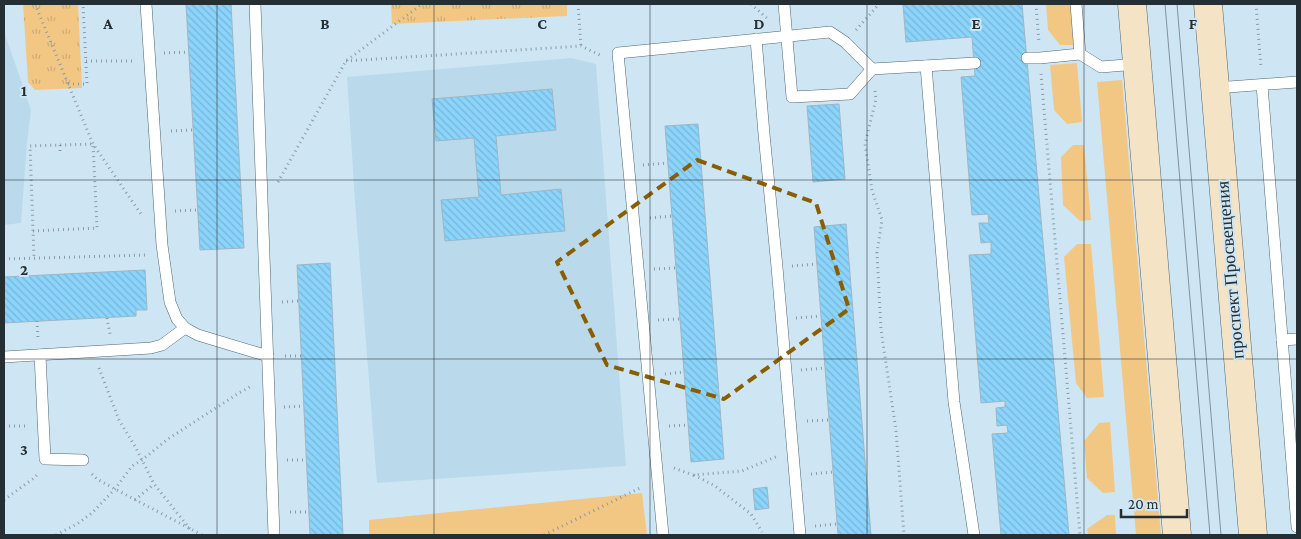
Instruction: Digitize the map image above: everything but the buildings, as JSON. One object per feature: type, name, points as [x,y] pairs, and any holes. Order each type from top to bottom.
[{"type":"main road","points":[[1132,4],[1177,535]]},
{"type":"main road","name":"проспект Просвещения","points":[[1208,4],[1253,535]]},
{"type":"lane","points":[[146,4],[162,250],[170,302],[177,319],[185,328],[198,335],[268,356]]},
{"type":"lane","points":[[255,4],[274,535]]},
{"type":"lane","points":[[784,4],[792,97],[850,94],[872,69],[974,63]]},
{"type":"lane","points":[[1076,4],[1080,54]]},
{"type":"lane","points":[[663,535],[618,54],[830,32],[846,42],[872,69]]},
{"type":"lane","points":[[756,39],[800,535]]},
{"type":"lane","points":[[1027,58],[1080,54],[1100,67],[1137,64]]},
{"type":"lane","points":[[926,66],[954,402],[974,535]]},
{"type":"lane","points":[[1215,88],[1297,82]]},
{"type":"lane","points":[[1262,85],[1297,528]]},
{"type":"lane","points":[[4,357],[151,348],[162,345],[185,328]]},
{"type":"lane","points":[[1282,340],[1297,339]]},
{"type":"lane","points":[[40,355],[44,459],[83,460]]},
{"type":"path","points":[[4,259],[162,250],[93,144],[35,4]]},
{"type":"path","points":[[68,84],[87,84],[83,4]]},
{"type":"path","points":[[263,208],[346,61],[422,4]]},
{"type":"path","points":[[578,4],[581,46]]},
{"type":"path","points":[[846,42],[878,4]]},
{"type":"path","points":[[1036,4],[1080,535]]},
{"type":"path","points":[[1256,4],[1262,85]]},
{"type":"path","points":[[346,61],[581,46],[619,63]]},
{"type":"path","points":[[86,61],[150,57],[189,52]]},
{"type":"path","points":[[872,69],[876,100],[865,144],[872,190],[882,220],[877,253],[881,330],[896,430],[904,535]]},
{"type":"path","points":[[154,132],[193,130]]},
{"type":"path","points":[[34,258],[30,146],[93,144]]},
{"type":"path","points":[[33,231],[97,228],[93,144]]},
{"type":"path","points":[[60,145],[60,153]]},
{"type":"path","points":[[628,166],[668,163]]},
{"type":"path","points":[[633,219],[672,216]]},
{"type":"path","points":[[777,267],[817,264]]},
{"type":"path","points":[[782,319],[820,316]]},
{"type":"path","points":[[96,352],[100,372],[120,420],[154,484],[190,529]]},
{"type":"path","points":[[786,371],[825,368]]},
{"type":"path","points":[[56,535],[77,524],[92,513],[115,489],[132,466],[168,439],[239,393],[251,386],[269,380]]},
{"type":"path","points":[[790,423],[829,420]]},
{"type":"path","points":[[4,426],[43,424]]},
{"type":"path","points":[[693,475],[742,471],[793,450]]},
{"type":"path","points":[[4,500],[38,474],[44,459]]},
{"type":"path","points":[[83,460],[97,479],[202,535]]},
{"type":"path","points":[[655,461],[716,486],[751,514],[762,532]]},
{"type":"path","points":[[795,475],[833,472]]},
{"type":"path","points":[[544,535],[657,479]]},
{"type":"path","points":[[135,500],[154,484]]},
{"type":"highlighted area","points":[[697,160],[816,203],[849,309],[724,399],[607,365],[557,262]]},
{"type":"shaded area","points":[[4,31],[31,110],[21,223],[4,225]]},
{"type":"shaded area","points":[[571,58],[596,64],[626,466],[377,483],[347,77]]},
{"type":"green space","points":[[23,4],[78,4],[82,88],[35,90],[28,82]]},
{"type":"green space","points":[[391,4],[567,4],[567,16],[392,24]]},
{"type":"green space","points":[[1046,4],[1071,4],[1074,45],[1060,45],[1048,30]]},
{"type":"green space","points":[[1077,63],[1082,122],[1067,124],[1054,110],[1050,65]]},
{"type":"green space","points":[[1122,80],[1161,535],[1136,535],[1097,82]]},
{"type":"green space","points":[[1073,145],[1084,145],[1091,220],[1080,221],[1063,205],[1061,157]]},
{"type":"green space","points":[[1077,244],[1091,244],[1104,397],[1087,398],[1076,383],[1064,257]]},
{"type":"green space","points":[[1110,422],[1115,492],[1103,493],[1087,478],[1084,441],[1099,423]]},
{"type":"green space","points":[[642,493],[647,535],[369,535],[369,520]]},
{"type":"green space","points":[[1107,515],[1115,515],[1116,535],[1088,535],[1087,529]]},
{"type":"tram line","points":[[1165,4],[1210,535]]},
{"type":"tram line","points":[[1177,4],[1221,535]]}]
